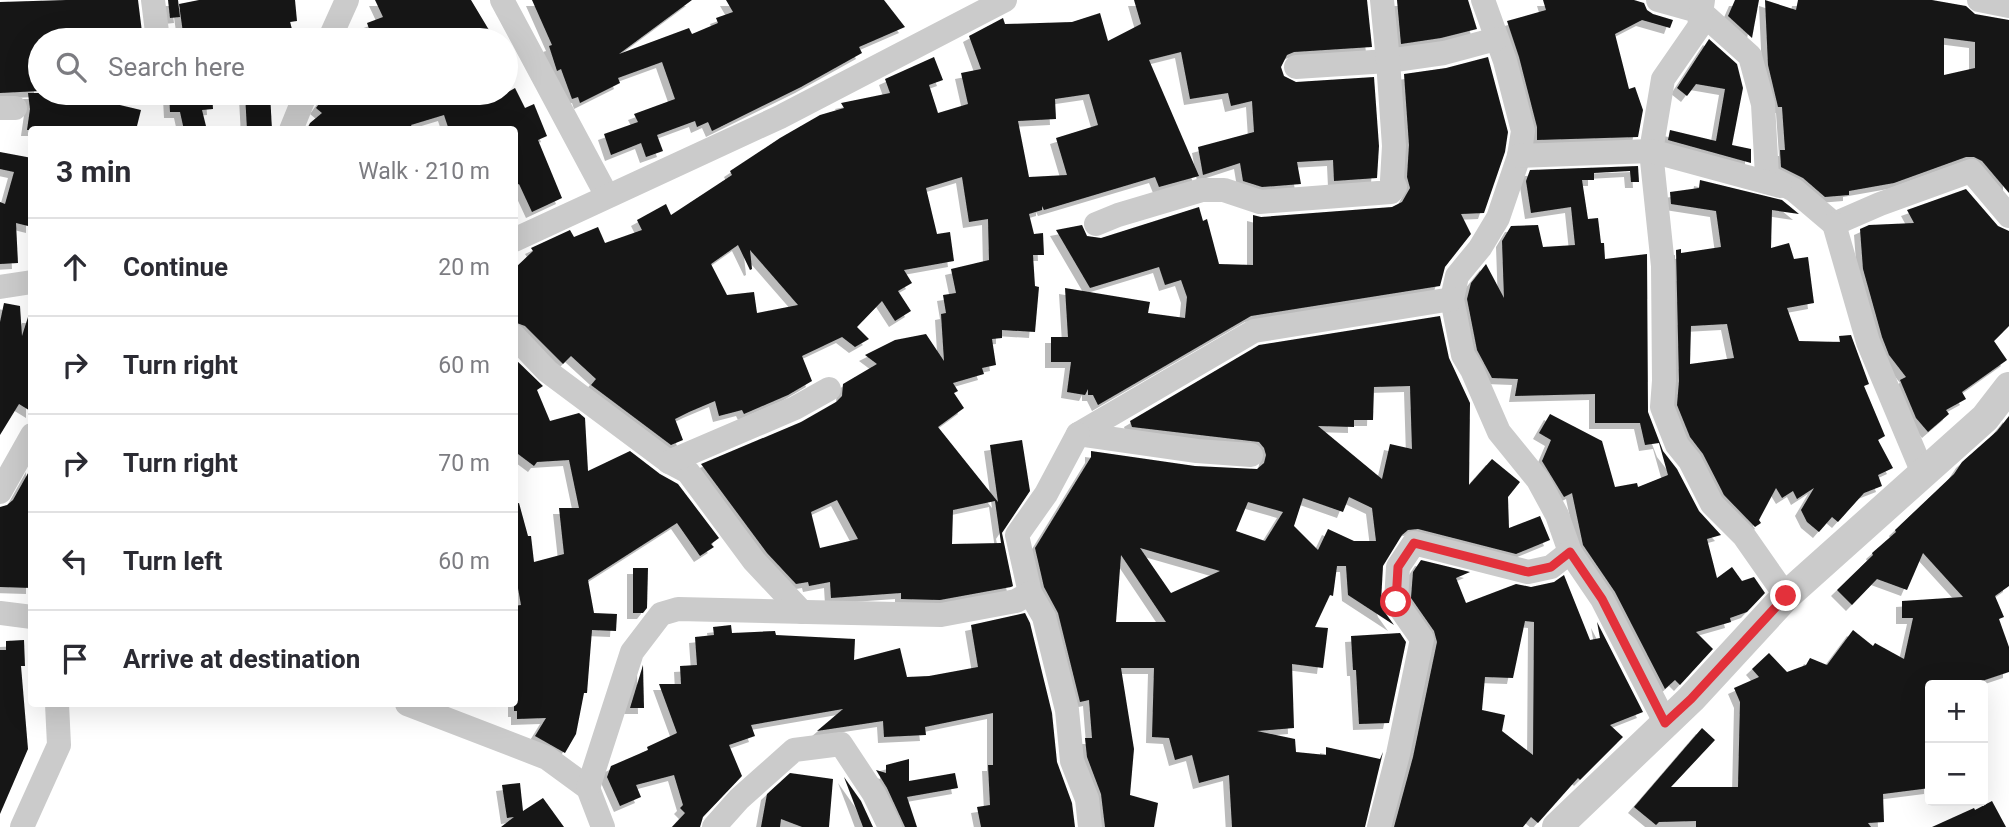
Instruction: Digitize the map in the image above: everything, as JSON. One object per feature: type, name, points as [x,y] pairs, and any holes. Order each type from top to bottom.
[{"type":"street","points":[[153,0],[156,28]]},
{"type":"street","points":[[334,28],[347,0]]},
{"type":"street","points":[[502,0],[517,28]]},
{"type":"street","points":[[518,238],[780,117],[1005,0]]},
{"type":"street","points":[[1096,223],[1202,190],[1224,190],[1260,202],[1391,192],[1395,187],[1392,180],[1394,146],[1382,0]]},
{"type":"street","points":[[1483,0],[1506,61],[1523,131],[1520,156],[1498,218],[1480,248],[1457,276],[1452,299],[1463,355],[1499,432],[1538,480],[1557,515],[1570,552],[1602,599],[1665,723]]},
{"type":"street","points":[[1658,0],[1702,6],[1751,56],[1763,104],[1767,176],[1794,190],[1834,224],[1868,342],[1923,473]]},
{"type":"street","points":[[1979,0],[2009,6]]},
{"type":"street","points":[[1702,6],[1699,27],[1663,79],[1651,151],[1663,266],[1662,407],[1676,446],[1689,461],[1712,504],[1744,536],[1786,596]]},
{"type":"street","points":[[518,30],[607,196]]},
{"type":"street","points":[[1296,67],[1388,61],[1444,53],[1496,39]]},
{"type":"street","points":[[292,126],[301,105]]},
{"type":"street","points":[[1520,156],[1651,151],[1794,190]]},
{"type":"street","points":[[1834,224],[1971,171],[2009,215]]},
{"type":"street","points":[[0,287],[28,283]]},
{"type":"street","points":[[1090,827],[1087,799],[1072,761],[1068,710],[1044,617],[1030,593],[1017,535],[1046,494],[1078,434],[1254,331],[1452,299]]},
{"type":"street","points":[[518,340],[547,370],[668,462],[688,472],[754,561],[802,612]]},
{"type":"street","points":[[1556,827],[1691,699],[1786,596],[1985,418],[2009,387]]},
{"type":"street","points":[[668,462],[795,408],[829,389]]},
{"type":"street","points":[[1078,434],[1197,451],[1251,455]]},
{"type":"street","points":[[0,492],[28,443]]},
{"type":"street","points":[[1379,827],[1398,754],[1422,639],[1396,602],[1398,567],[1414,543],[1528,572],[1551,567],[1570,552]]},
{"type":"street","points":[[588,788],[632,652],[661,614],[678,609],[941,615],[1016,601],[1030,593]]},
{"type":"street","points":[[0,613],[28,616]]},
{"type":"street","points":[[22,827],[59,745],[57,707]]},
{"type":"street","points":[[415,707],[547,758],[588,788],[603,827]]},
{"type":"street","points":[[714,827],[739,799],[794,750],[841,744],[874,794],[890,827]]},
{"type":"building","points":[[138,0],[142,28],[28,28],[28,92],[0,93],[0,2]]},
{"type":"building","points":[[168,0],[178,0],[180,17],[170,18]]},
{"type":"building","points":[[199,0],[295,0],[297,21],[290,22],[292,28],[182,28],[179,4]]},
{"type":"building","points":[[375,0],[471,0],[488,28],[369,28],[367,23],[383,17]]},
{"type":"building","points":[[532,0],[692,0],[619,54],[689,28],[692,34],[718,23],[716,18],[733,12],[726,0],[884,0],[905,27],[859,47],[862,53],[712,131],[708,122],[697,127],[695,121],[657,135],[663,151],[646,157],[641,143],[611,155],[604,134],[638,122],[634,114],[675,99],[662,62],[618,78],[620,83],[580,103],[578,97],[572,99],[561,69],[557,71],[549,46],[552,45]]},
{"type":"building","points":[[1134,0],[1367,0],[1372,47],[1294,52],[1287,55],[1281,67],[1284,76],[1296,82],[1374,77],[1379,146],[1377,178],[1334,181],[1333,160],[1297,162],[1301,184],[1262,187],[1243,181],[1240,163],[1203,175],[1198,147],[1254,132],[1252,101],[1231,106],[1228,93],[1190,99],[1181,52],[1149,60],[1199,176],[1159,187],[1155,177],[1044,210],[1042,206],[1042,210],[1029,214],[1034,234],[1043,233],[1044,255],[1033,255],[1035,286],[1039,287],[1035,332],[1002,330],[1002,338],[992,339],[996,365],[982,368],[984,374],[953,383],[958,391],[954,393],[964,408],[938,427],[998,502],[990,445],[1022,440],[1030,491],[1002,533],[1013,586],[1011,587],[940,600],[901,599],[901,593],[831,598],[830,582],[809,586],[808,582],[796,584],[767,553],[701,464],[801,422],[836,402],[842,396],[843,384],[877,364],[865,355],[895,340],[926,334],[944,361],[941,314],[946,313],[943,295],[956,293],[951,269],[989,260],[988,219],[969,222],[962,177],[926,188],[937,234],[950,232],[954,261],[904,270],[912,283],[898,291],[911,311],[895,321],[882,301],[857,327],[869,339],[855,347],[842,337],[802,356],[812,381],[788,395],[744,414],[742,410],[719,416],[715,401],[689,412],[675,419],[683,440],[671,445],[591,385],[596,379],[571,356],[563,364],[525,326],[518,323],[518,265],[533,251],[531,248],[570,230],[574,237],[598,227],[605,243],[642,230],[637,220],[666,204],[671,215],[732,175],[730,171],[780,138],[820,115],[844,108],[841,103],[890,93],[885,79],[934,57],[943,80],[929,85],[938,113],[968,104],[961,73],[981,69],[969,36],[1003,18],[1005,24],[1072,22],[1100,13],[1108,41],[1141,24]],"holes":[[[1089,94],[1098,125],[1056,138],[1067,175],[1029,177],[1018,121],[1056,119],[1055,99]],[[738,245],[750,270],[750,250],[798,305],[757,313],[754,292],[727,295],[711,264]],[[837,500],[858,539],[820,548],[811,512]],[[995,501],[1001,543],[952,544],[953,510]]]},
{"type":"building","points":[[1397,0],[1468,0],[1477,29],[1401,44]]},
{"type":"building","points":[[1543,0],[1634,0],[1644,3],[1647,10],[1653,14],[1673,20],[1670,28],[1642,20],[1615,34],[1629,89],[1635,87],[1643,110],[1638,137],[1537,140],[1537,127],[1507,21],[1546,10]]},
{"type":"building","points":[[1735,0],[1759,0],[1752,38],[1728,16]]},
{"type":"building","points":[[1765,0],[1796,10],[1798,0],[1932,0],[1966,6],[1975,14],[2009,20],[2009,193],[1982,161],[1966,157],[1894,183],[1849,191],[1849,195],[1825,197],[1803,178],[1781,167],[1780,150],[1785,150],[1782,107],[1778,107],[1768,65]],"holes":[[[1944,38],[1975,42],[1975,68],[1944,75]]]},
{"type":"building","points":[[1709,39],[1737,64],[1743,88],[1732,145],[1751,149],[1751,163],[1668,140],[1670,130],[1716,141],[1725,89],[1696,84],[1687,96],[1677,88]]},
{"type":"building","points":[[1488,57],[1508,132],[1505,152],[1484,213],[1461,214],[1471,234],[1445,267],[1440,286],[1251,316],[1098,405],[1093,395],[1088,395],[1088,389],[1085,395],[1067,392],[1071,362],[1051,362],[1051,337],[1068,337],[1065,288],[1150,302],[1148,313],[1185,318],[1187,297],[1181,280],[1165,285],[1159,267],[1090,288],[1056,230],[1082,225],[1087,236],[1101,238],[1199,207],[1203,221],[1207,219],[1219,264],[1253,265],[1253,215],[1261,217],[1392,207],[1402,202],[1410,188],[1407,177],[1409,145],[1404,74],[1446,68]]},
{"type":"building","points":[[518,94],[525,108],[534,104],[547,136],[538,140],[562,198],[532,212],[518,184],[518,126],[448,126],[444,115],[412,126],[309,126],[322,113],[316,108],[318,105],[518,105]]},
{"type":"building","points":[[30,105],[120,105],[141,110],[137,126],[28,126],[27,130]]},
{"type":"building","points":[[170,105],[213,105],[213,109],[202,110],[206,126],[183,126],[180,112],[170,112]]},
{"type":"building","points":[[246,105],[271,105],[272,126],[247,126]]},
{"type":"building","points":[[0,152],[28,157],[28,226],[16,223],[18,263],[0,264],[0,202],[5,204],[14,172],[0,169]]},
{"type":"building","points":[[1638,166],[1639,182],[1631,182],[1630,171],[1594,173],[1594,180],[1582,180],[1588,219],[1598,218],[1605,259],[1647,254],[1648,412],[1663,451],[1677,469],[1699,511],[1721,535],[1707,539],[1717,578],[1732,567],[1742,581],[1754,577],[1765,593],[1747,612],[1730,618],[1731,622],[1696,632],[1713,649],[1680,685],[1675,680],[1665,689],[1615,592],[1583,545],[1572,493],[1564,497],[1542,461],[1551,440],[1539,433],[1550,414],[1602,441],[1615,487],[1637,483],[1638,487],[1668,475],[1659,443],[1645,445],[1640,423],[1595,423],[1595,394],[1515,396],[1518,379],[1492,378],[1477,350],[1467,299],[1471,283],[1486,264],[1504,298],[1502,241],[1511,226],[1538,225],[1543,247],[1575,245],[1571,207],[1531,213],[1526,181],[1530,170]]},
{"type":"building","points":[[1700,180],[1782,200],[1799,214],[1772,210],[1771,248],[1789,243],[1794,259],[1808,257],[1814,303],[1787,308],[1799,341],[1840,342],[1839,336],[1851,335],[1869,384],[1864,386],[1885,436],[1878,440],[1893,468],[1878,475],[1882,486],[1864,493],[1838,522],[1832,517],[1819,532],[1807,522],[1801,510],[1814,488],[1797,499],[1793,491],[1782,498],[1776,488],[1759,520],[1761,523],[1755,527],[1724,495],[1703,454],[1690,437],[1677,405],[1679,381],[1676,250],[1681,249],[1681,253],[1721,247],[1716,211],[1671,204],[1670,192],[1699,188]],"holes":[[[1727,324],[1734,358],[1690,364],[1691,326]]]},
{"type":"building","points":[[1966,189],[1998,226],[2009,231],[2009,326],[1994,341],[2007,360],[1962,392],[1966,399],[1946,410],[1949,414],[1928,432],[1916,418],[1900,380],[1906,377],[1889,355],[1882,337],[1863,269],[1860,229],[1869,225],[1914,223],[1907,210]]},
{"type":"building","points":[[4,303],[20,306],[22,336],[28,317],[28,410],[19,404],[0,435],[0,322]]},
{"type":"building","points":[[1440,316],[1449,358],[1470,403],[1469,485],[1492,459],[1520,482],[1508,497],[1509,528],[1540,516],[1550,540],[1516,554],[1418,529],[1408,530],[1383,566],[1381,602],[1394,625],[1348,595],[1346,566],[1337,566],[1333,596],[1330,595],[1315,627],[1328,628],[1323,668],[1292,664],[1294,728],[1257,731],[1295,739],[1296,752],[1326,755],[1326,747],[1380,759],[1383,752],[1365,827],[1232,827],[1229,775],[1199,783],[1192,755],[1175,760],[1169,738],[1152,737],[1154,668],[1121,668],[1134,749],[1130,795],[1158,803],[1154,827],[1105,827],[1101,794],[1087,757],[1085,738],[1092,738],[1089,700],[1080,702],[1058,613],[1044,587],[1035,548],[1091,457],[1091,451],[1195,466],[1257,469],[1264,463],[1266,455],[1259,442],[1132,427],[1130,421],[1259,345]],"holes":[[[1410,386],[1412,449],[1390,444],[1382,479],[1318,426],[1354,427],[1354,420],[1373,420],[1374,387]],[[1349,497],[1372,508],[1376,541],[1354,541],[1328,529],[1318,550],[1294,526],[1303,498],[1343,512]],[[1248,502],[1283,512],[1265,541],[1236,531]],[[1140,548],[1220,571],[1171,593]],[[1121,555],[1166,622],[1116,622]]]},
{"type":"building","points":[[518,362],[543,386],[537,390],[550,421],[579,413],[585,418],[588,471],[630,451],[678,484],[719,538],[711,544],[714,547],[700,556],[677,523],[588,580],[594,613],[617,614],[616,631],[592,630],[587,693],[584,693],[576,734],[565,753],[535,736],[546,718],[517,719],[517,711],[514,711],[514,707],[518,707],[518,605],[521,605],[518,588],[518,503],[528,536],[531,536],[534,562],[564,554],[559,508],[579,508],[569,460],[537,462],[534,466],[518,454]]},
{"type":"building","points":[[2009,416],[2009,586],[1995,596],[2004,617],[1999,619],[2009,647],[2009,672],[1985,680],[1925,680],[1925,789],[1883,794],[1884,822],[1868,823],[1871,827],[1696,827],[1696,821],[1659,822],[1656,825],[1634,807],[1702,728],[1715,740],[1671,787],[1738,787],[1740,702],[1734,688],[1759,677],[1752,669],[1769,653],[1787,672],[1806,665],[1810,658],[1827,665],[1853,630],[1873,646],[1875,643],[1904,659],[1913,618],[1902,618],[1902,601],[1963,597],[1923,553],[1907,590],[1877,579],[1852,605],[1837,590],[1954,474],[1962,462],[1997,431]]},
{"type":"building","points":[[28,473],[28,588],[0,587],[0,507],[13,500]]},
{"type":"building","points":[[1421,560],[1470,572],[1456,578],[1466,603],[1516,584],[1531,587],[1554,582],[1564,575],[1590,640],[1600,638],[1597,622],[1643,712],[1610,725],[1623,737],[1580,780],[1578,778],[1538,823],[1531,817],[1523,827],[1394,827],[1413,757],[1437,642],[1434,631],[1411,598],[1413,572]],"holes":[[[1525,621],[1534,622],[1533,755],[1502,731],[1505,715],[1482,710],[1485,677],[1513,678]]]},
{"type":"building","points":[[633,568],[648,568],[647,608],[643,613],[633,613]]},
{"type":"building","points":[[1025,613],[1030,623],[1052,713],[1057,762],[1072,803],[1075,827],[981,827],[977,807],[990,805],[988,765],[993,765],[993,713],[925,727],[926,735],[884,737],[883,721],[817,731],[843,709],[751,725],[755,736],[729,745],[742,776],[703,817],[700,827],[672,827],[685,813],[680,808],[683,805],[674,775],[636,785],[641,797],[620,806],[607,777],[611,766],[648,750],[647,747],[677,733],[659,684],[681,684],[680,666],[697,665],[695,637],[714,635],[713,627],[731,625],[732,633],[775,631],[776,635],[855,639],[854,660],[900,648],[907,677],[978,667],[971,625]]},
{"type":"building","points":[[1400,633],[1406,642],[1389,723],[1359,724],[1351,636]]},
{"type":"building","points":[[24,640],[25,666],[21,666],[28,749],[0,814],[0,650],[6,650],[6,641]]},
{"type":"building","points":[[643,665],[644,708],[630,708]]},
{"type":"building","points":[[909,759],[909,781],[955,773],[958,788],[907,797],[917,827],[905,827],[876,770],[886,773],[886,765]]},
{"type":"building","points":[[790,773],[833,779],[829,827],[802,827],[781,819],[780,827],[761,827],[767,794]]},
{"type":"building","points":[[844,777],[861,801],[873,827],[863,827]]},
{"type":"building","points":[[520,783],[523,811],[543,798],[564,827],[501,827],[514,817],[507,818],[502,785]]},
{"type":"building","points":[[1992,801],[2006,827],[1932,827],[1974,808],[1975,810],[1988,806]]},
{"type":"route","points":[[1396,602],[1398,567],[1414,543],[1528,572],[1551,567],[1570,552],[1602,599],[1665,723],[1691,699],[1786,596]]}]
